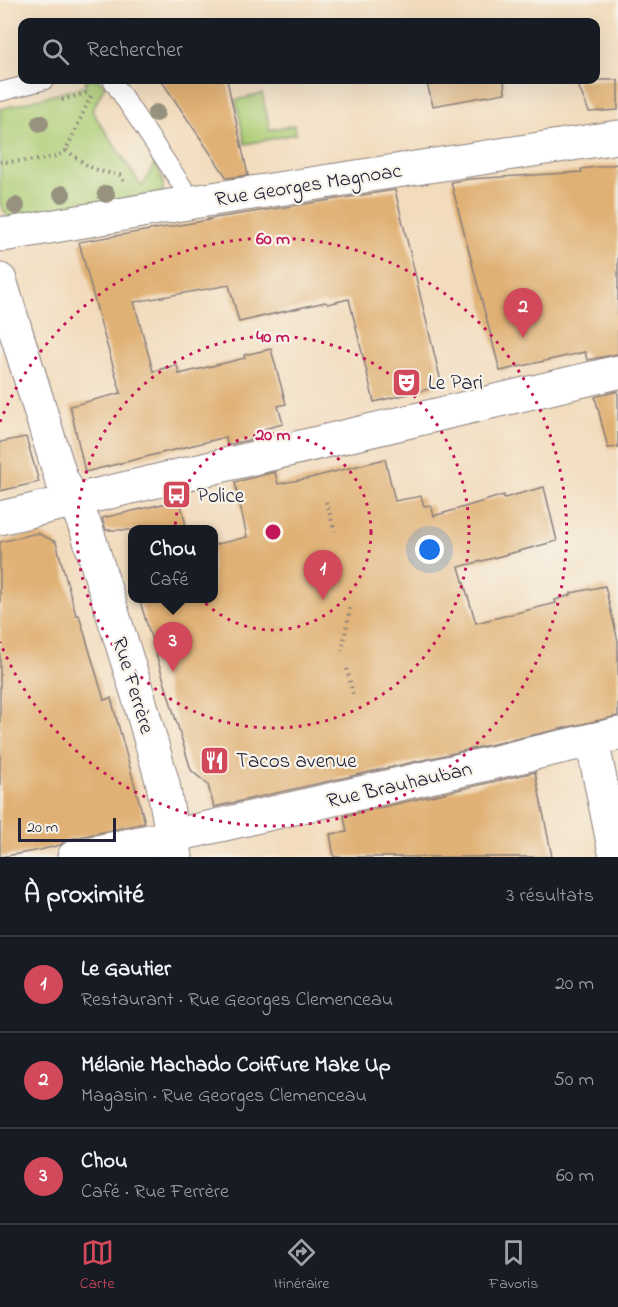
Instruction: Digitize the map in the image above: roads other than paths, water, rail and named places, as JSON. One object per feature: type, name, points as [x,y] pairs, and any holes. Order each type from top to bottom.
[{"type":"street","name":"Rue Georges Magnoac","points":[[0,233],[3,235],[193,202],[618,137]]},
{"type":"street","name":"Rue Ferrère","points":[[0,280],[61,478],[75,502],[87,531],[137,692],[163,784],[174,841]]},
{"type":"street","points":[[0,519],[618,372]]},
{"type":"street","points":[[605,737],[616,857]]},
{"type":"street","name":"Rue Brauhauban","points":[[74,857],[174,841],[605,737]]},
{"type":"lane","points":[[0,92],[30,84]]},
{"type":"lane","points":[[115,84],[193,202]]},
{"type":"place","name":"Mélanie Machado Coiffure Make Up","points":[[523,338]]},
{"type":"place","name":"Le Pari","points":[[407,382]]},
{"type":"place","name":"Police","points":[[176,495]]},
{"type":"place","name":"Le Gautier","points":[[323,600]]},
{"type":"place","name":"Chou","points":[[173,672]]},
{"type":"place","name":"Tacos avenue","points":[[215,760]]}]
